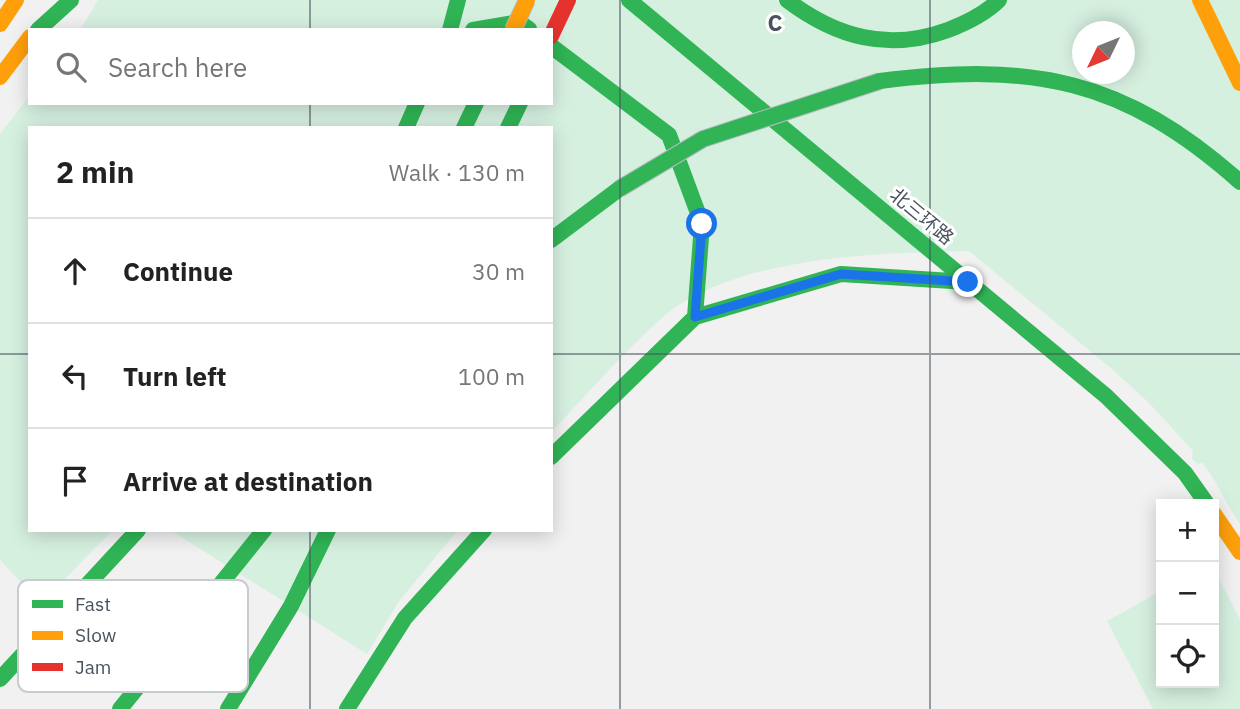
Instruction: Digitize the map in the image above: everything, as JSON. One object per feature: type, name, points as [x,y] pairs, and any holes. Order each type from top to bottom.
[{"type":"main road","points":[[0,24],[16,0]]},
{"type":"main road","points":[[40,28],[71,0]]},
{"type":"main road","points":[[451,28],[458,0]]},
{"type":"main road","points":[[499,28],[509,0]]},
{"type":"main road","points":[[514,28],[527,0]]},
{"type":"main road","points":[[553,32],[568,0]]},
{"type":"main road","name":"北三环路","points":[[629,0],[1106,396],[1185,473],[1203,499]]},
{"type":"main road","points":[[787,0],[810,19],[836,33],[863,41],[908,40],[939,34],[967,22],[999,0]]},
{"type":"main road","points":[[1200,0],[1240,83]]},
{"type":"main road","points":[[484,28],[519,22],[527,28]]},
{"type":"main road","points":[[0,77],[28,40]]},
{"type":"main road","points":[[553,48],[669,135],[702,224],[695,317]]},
{"type":"main road","points":[[553,238],[619,189],[703,139],[842,91],[931,72],[975,72],[1060,81],[1097,91],[1151,113],[1190,137],[1240,183]]},
{"type":"main road","points":[[407,126],[416,105]]},
{"type":"main road","points":[[463,126],[469,105]]},
{"type":"main road","points":[[463,126],[475,105]]},
{"type":"main road","points":[[509,126],[519,105]]},
{"type":"main road","points":[[553,455],[695,317],[841,274],[968,282]]},
{"type":"main road","points":[[1219,521],[1240,552]]},
{"type":"main road","points":[[92,580],[136,532]]},
{"type":"main road","points":[[224,580],[262,532]]},
{"type":"main road","points":[[248,676],[291,606],[327,532]]},
{"type":"main road","points":[[347,709],[405,618],[482,532]]},
{"type":"main road","points":[[0,679],[18,660]]},
{"type":"main road","points":[[120,709],[134,692]]},
{"type":"main road","points":[[228,709],[238,692]]},
{"type":"green space","points":[[98,0],[1240,0],[1240,524],[1202,462],[1198,464],[1192,459],[1193,451],[1150,404],[969,251],[894,254],[809,262],[728,281],[693,297],[663,317],[553,430],[553,126],[28,126],[28,532],[111,532],[64,580],[19,580],[0,560],[0,134],[28,98],[28,105],[553,105],[553,28],[81,28]]},
{"type":"green space","points":[[173,532],[456,532],[400,600],[367,654]]},
{"type":"green space","points":[[1219,579],[1240,619],[1240,709],[1153,709],[1107,621],[1156,594],[1156,688],[1219,688]]},
{"type":"traffic: fast","points":[[40,28],[71,0]]},
{"type":"traffic: fast","points":[[451,28],[458,0]]},
{"type":"traffic: fast","points":[[629,0],[1106,396],[1185,473],[1203,499]]},
{"type":"traffic: fast","points":[[787,0],[844,32],[884,40],[926,37],[948,30],[975,18],[999,0]]},
{"type":"traffic: fast","points":[[484,28],[519,22],[528,28]]},
{"type":"traffic: fast","points":[[553,48],[669,135],[702,224],[695,317]]},
{"type":"traffic: fast","points":[[880,81],[984,74],[1030,77],[1073,85],[1115,99],[1156,120],[1197,147],[1240,182]]},
{"type":"traffic: fast","points":[[619,189],[703,139],[880,81]]},
{"type":"traffic: fast","points":[[407,126],[416,105]]},
{"type":"traffic: fast","points":[[465,126],[475,105]]},
{"type":"traffic: fast","points":[[509,126],[519,105]]},
{"type":"traffic: fast","points":[[553,238],[619,189]]},
{"type":"traffic: fast","points":[[553,455],[695,317],[841,274],[968,282]]},
{"type":"traffic: fast","points":[[92,580],[136,532]]},
{"type":"traffic: fast","points":[[224,580],[262,532]]},
{"type":"traffic: fast","points":[[248,676],[291,606],[327,532]]},
{"type":"traffic: fast","points":[[347,709],[405,618],[482,532]]},
{"type":"traffic: fast","points":[[0,679],[18,660]]},
{"type":"traffic: fast","points":[[120,709],[134,692]]},
{"type":"traffic: fast","points":[[228,709],[238,692]]},
{"type":"traffic: slow","points":[[0,24],[16,0]]},
{"type":"traffic: slow","points":[[514,28],[527,0]]},
{"type":"traffic: slow","points":[[1200,0],[1240,83]]},
{"type":"traffic: slow","points":[[0,77],[28,40]]},
{"type":"traffic: slow","points":[[1219,521],[1240,552]]},
{"type":"traffic: jam","points":[[553,32],[568,0]]},
{"type":"route","points":[[702,224],[695,317],[841,274],[968,282]]}]
